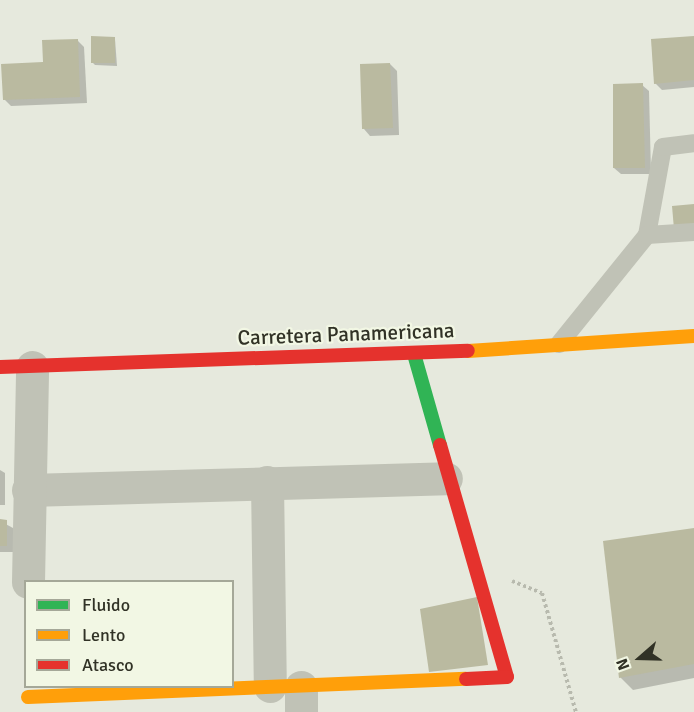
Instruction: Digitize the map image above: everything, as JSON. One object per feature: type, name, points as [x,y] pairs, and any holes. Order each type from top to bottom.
[{"type":"street","name":"Carretera Panamericana","points":[[16,367],[414,354],[694,336]]},
{"type":"street","points":[[27,699],[184,702],[507,677],[446,478],[414,354]]},
{"type":"street","points":[[16,367],[28,490],[28,580]]},
{"type":"street","points":[[28,490],[446,478]]},
{"type":"street","points":[[267,482],[291,695]]},
{"type":"lane","points":[[559,344],[647,236],[663,147],[694,143]]},
{"type":"lane","points":[[647,236],[694,232]]},
{"type":"path","points":[[473,564],[542,593],[576,712]]},
{"type":"building","points":[[91,36],[115,37],[115,63],[91,63]]},
{"type":"building","points":[[694,36],[694,80],[654,84],[651,39]]},
{"type":"building","points":[[78,39],[80,97],[3,100],[1,64],[43,62],[42,40]]},
{"type":"building","points":[[390,63],[393,128],[362,129],[360,64]]},
{"type":"building","points":[[643,83],[645,168],[613,168],[613,84]]},
{"type":"building","points":[[694,204],[694,227],[674,229],[672,206]]},
{"type":"building","points":[[0,519],[7,520],[7,546],[0,546]]},
{"type":"building","points":[[694,528],[694,664],[619,678],[603,541]]},
{"type":"building","points":[[477,597],[488,665],[429,672],[420,609]]},
{"type":"traffic: fast","points":[[414,354],[440,445]]},
{"type":"traffic: slow","points":[[468,351],[694,336]]},
{"type":"traffic: slow","points":[[28,697],[466,679]]},
{"type":"traffic: jam","points":[[0,367],[468,351]]},
{"type":"traffic: jam","points":[[440,445],[507,677],[466,679]]}]
